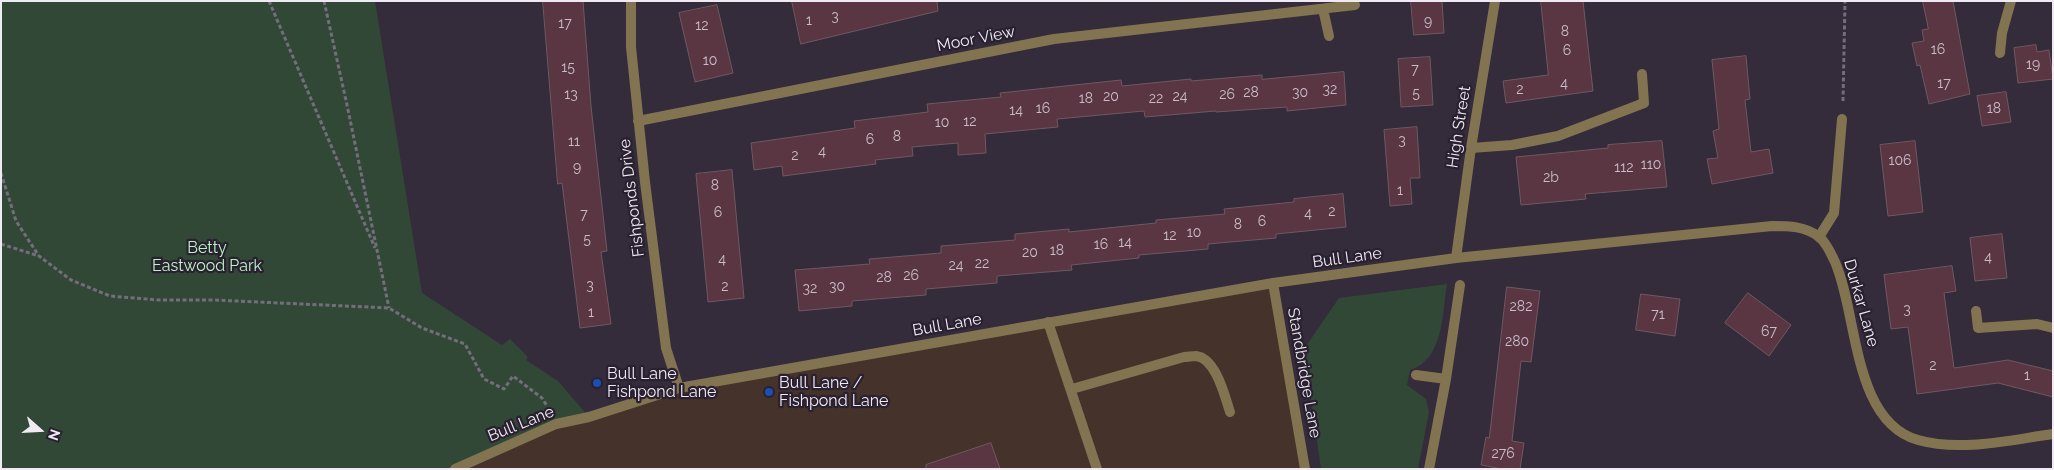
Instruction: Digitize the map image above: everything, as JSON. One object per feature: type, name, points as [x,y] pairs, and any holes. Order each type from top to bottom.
[{"type":"street","name":"Fishponds Drive","points":[[631,1],[631,47],[638,121],[666,348],[679,388]]},
{"type":"street","name":"High Street","points":[[1456,258],[1471,148],[1495,1]]},
{"type":"street","points":[[2000,53],[2002,33],[2011,1]]},
{"type":"street","name":"Moor View","points":[[638,121],[1054,39],[1355,5]]},
{"type":"street","points":[[1323,9],[1329,36]]},
{"type":"street","points":[[1471,148],[1512,145],[1558,136],[1644,103],[1642,74]]},
{"type":"street","points":[[1456,258],[1772,226],[1793,226],[1819,237],[1834,213],[1842,119]]},
{"type":"street","name":"Durkar Lane","points":[[1819,237],[1830,251],[1840,274],[1866,379],[1874,403],[1900,432],[1917,440],[1947,445],[1964,445],[2053,434]]},
{"type":"street","name":"Bull Lane","points":[[455,469],[556,424],[589,417],[679,388],[1273,283],[1456,258]]},
{"type":"street","name":"Standbridge Lane","points":[[1273,283],[1305,469]]},
{"type":"street","points":[[1429,469],[1446,379],[1460,285]]},
{"type":"street","points":[[1976,311],[1978,328],[2037,324],[2053,328]]},
{"type":"street","points":[[1048,322],[1072,389],[1097,469]]},
{"type":"street","points":[[1072,389],[1184,357],[1197,356],[1205,360],[1219,378],[1230,412]]},
{"type":"street","points":[[1416,375],[1446,379]]},
{"type":"path","points":[[269,1],[378,255]]},
{"type":"path","points":[[324,1],[389,308]]},
{"type":"path","points":[[1842,119],[1845,1]]},
{"type":"path","points":[[1,173],[16,221],[39,256]]},
{"type":"path","points":[[1,244],[39,256],[71,280],[110,296],[158,300],[214,300],[389,308],[422,328],[465,344],[484,379],[504,389],[513,376],[542,398],[556,424]]},
{"type":"shaded area","points":[[1273,283],[1305,469],[455,469],[556,424],[679,388]]},
{"type":"green space","name":"Betty Eastwood Park","points":[[1,1],[375,1],[422,293],[502,345],[510,339],[528,357],[526,360],[558,381],[589,417],[556,424],[455,469],[1,469]]},
{"type":"green space","points":[[1447,284],[1442,321],[1435,346],[1421,364],[1410,370],[1407,385],[1426,399],[1429,412],[1418,469],[1321,469],[1304,349],[1339,298]]},
{"type":"building","points":[[543,1],[583,1],[591,106],[607,251],[601,252],[611,324],[580,328],[562,183],[558,184]]},
{"type":"building","points":[[792,1],[937,1],[938,11],[801,44]]},
{"type":"building","points":[[1411,1],[1442,1],[1444,33],[1414,35]]},
{"type":"building","points":[[1541,1],[1583,1],[1593,91],[1506,103],[1503,81],[1548,75]]},
{"type":"building","points":[[1923,1],[1953,1],[1970,94],[1929,104],[1920,65],[1917,66],[1912,43],[1924,41],[1922,30],[1928,29]]},
{"type":"building","points":[[717,5],[733,73],[695,82],[679,13]]},
{"type":"building","points":[[2036,45],[2037,52],[2049,50],[2053,79],[2018,83],[2014,48]]},
{"type":"building","points":[[1746,56],[1750,99],[1745,100],[1751,152],[1769,149],[1773,173],[1712,184],[1707,159],[1718,158],[1713,131],[1719,129],[1712,60]]},
{"type":"building","points":[[1430,57],[1433,105],[1401,107],[1398,59]]},
{"type":"building","points":[[1344,72],[1346,105],[1287,111],[1287,107],[1145,117],[1144,111],[1057,119],[1058,127],[985,134],[986,153],[958,155],[958,143],[912,147],[913,156],[875,160],[876,164],[783,176],[782,166],[754,170],[751,143],[855,128],[854,121],[928,112],[927,104],[1001,97],[1000,93],[1121,80],[1122,86],[1191,79],[1191,81],[1262,75],[1262,79]]},
{"type":"building","points":[[2006,92],[2011,122],[1982,126],[1977,96]]},
{"type":"building","points":[[1417,127],[1420,178],[1410,178],[1412,204],[1390,206],[1384,130]]},
{"type":"building","points":[[1662,141],[1667,187],[1585,194],[1586,199],[1521,205],[1516,157],[1608,148],[1608,145]]},
{"type":"building","points":[[1915,141],[1923,212],[1888,216],[1880,145]]},
{"type":"building","points":[[732,170],[744,298],[708,302],[696,174]]},
{"type":"building","points":[[1343,194],[1346,227],[1276,234],[1276,238],[1208,244],[1208,249],[1139,255],[1139,258],[1071,265],[1072,270],[997,276],[997,283],[926,289],[926,295],[852,301],[852,306],[799,311],[795,270],[870,264],[869,259],[941,253],[941,246],[1015,240],[1015,234],[1069,229],[1069,232],[1156,223],[1156,220],[1225,214],[1224,209],[1294,202],[1294,199]]},
{"type":"building","points":[[2002,234],[2007,278],[1975,281],[1970,238]]},
{"type":"building","points":[[1952,266],[1956,291],[1944,293],[1954,368],[2008,360],[2053,371],[2053,397],[1998,383],[1917,394],[1908,327],[1891,329],[1884,275]]},
{"type":"building","points":[[1507,287],[1540,291],[1531,362],[1521,361],[1512,441],[1524,443],[1520,469],[1502,469],[1481,465],[1486,437],[1489,438]]},
{"type":"building","points":[[1748,293],[1791,325],[1769,356],[1725,323]]},
{"type":"building","points":[[1641,294],[1680,299],[1675,336],[1636,330]]},
{"type":"building","points":[[991,443],[1000,469],[926,469],[926,465]]},
{"type":"place","name":"Bull Lane Fishpond Lane","points":[[597,383]]},
{"type":"place","name":"Bull Lane / Fishpond Lane","points":[[769,392]]}]
